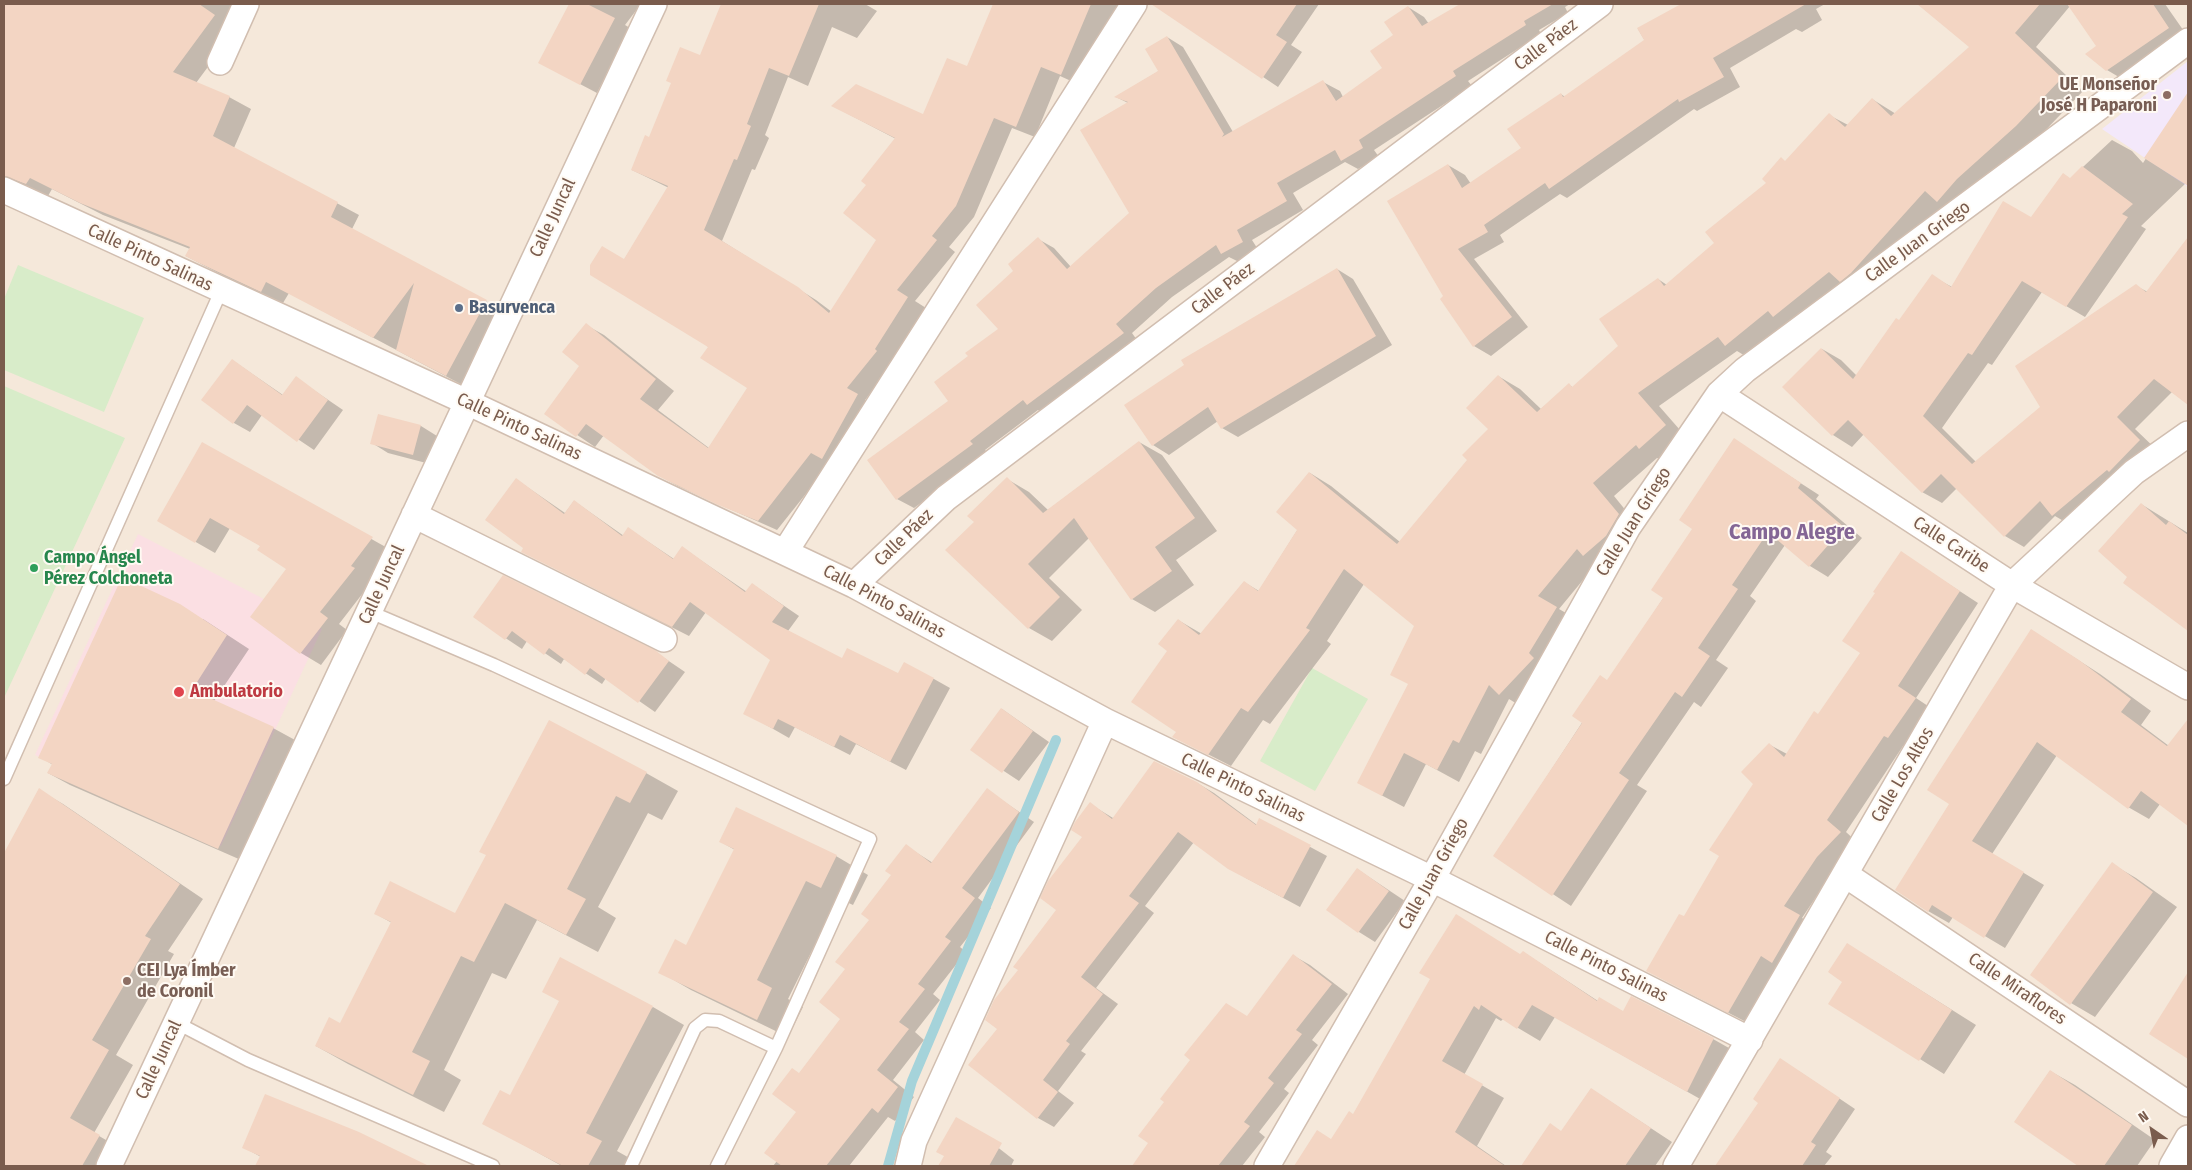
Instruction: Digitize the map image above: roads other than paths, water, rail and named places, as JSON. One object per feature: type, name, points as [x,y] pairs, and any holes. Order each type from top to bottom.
[{"type":"street","points":[[220,62],[246,4]]},
{"type":"street","name":"Calle Juncal","points":[[109,1166],[654,4]]},
{"type":"street","points":[[785,552],[1134,4]]},
{"type":"street","name":"Calle Páez","points":[[854,585],[946,498],[1600,4]]},
{"type":"street","name":"Calle Juan Griego","points":[[1267,1166],[1432,879],[1628,527],[1719,394],[1745,370],[2188,41]]},
{"type":"street","name":"Calle Pinto Salinas","points":[[4,190],[467,402],[854,585],[1105,721],[1432,879],[1750,1040]]},
{"type":"street","name":"Calle Caribe","points":[[1719,394],[2012,584],[2188,687]]},
{"type":"street","name":"Calle Los Altos","points":[[1676,1166],[2012,584],[2134,472],[2188,434]]},
{"type":"street","points":[[414,515],[664,639]]},
{"type":"street","points":[[908,1166],[918,1132],[1105,721]]},
{"type":"street","name":"Calle Miraflores","points":[[1846,874],[2188,1104]]},
{"type":"street","points":[[2172,1166],[2188,1138]]},
{"type":"lane","points":[[4,779],[221,291]]},
{"type":"lane","points":[[370,612],[494,665],[870,839],[776,1048],[717,1166]]},
{"type":"lane","points":[[631,1166],[695,1028],[705,1020],[719,1022],[776,1048]]},
{"type":"lane","points":[[177,1022],[248,1060],[493,1166]]},
{"type":"waterway","points":[[888,1166],[912,1081],[1056,740]]},
{"type":"place","name":"UE Monseñor José H Paparoni","points":[[2167,95]]},
{"type":"place","name":"Basurvenca","points":[[459,308]]},
{"type":"place","name":"Campo Ángel Pérez Colchoneta","points":[[34,568]]},
{"type":"place","name":"Ambulatorio","points":[[179,692]]},
{"type":"place","name":"CEI Lya Ímber de Coronil","points":[[127,981]]},
{"type":"district","name":"Campo Alegre","points":[[1792,533]]}]
